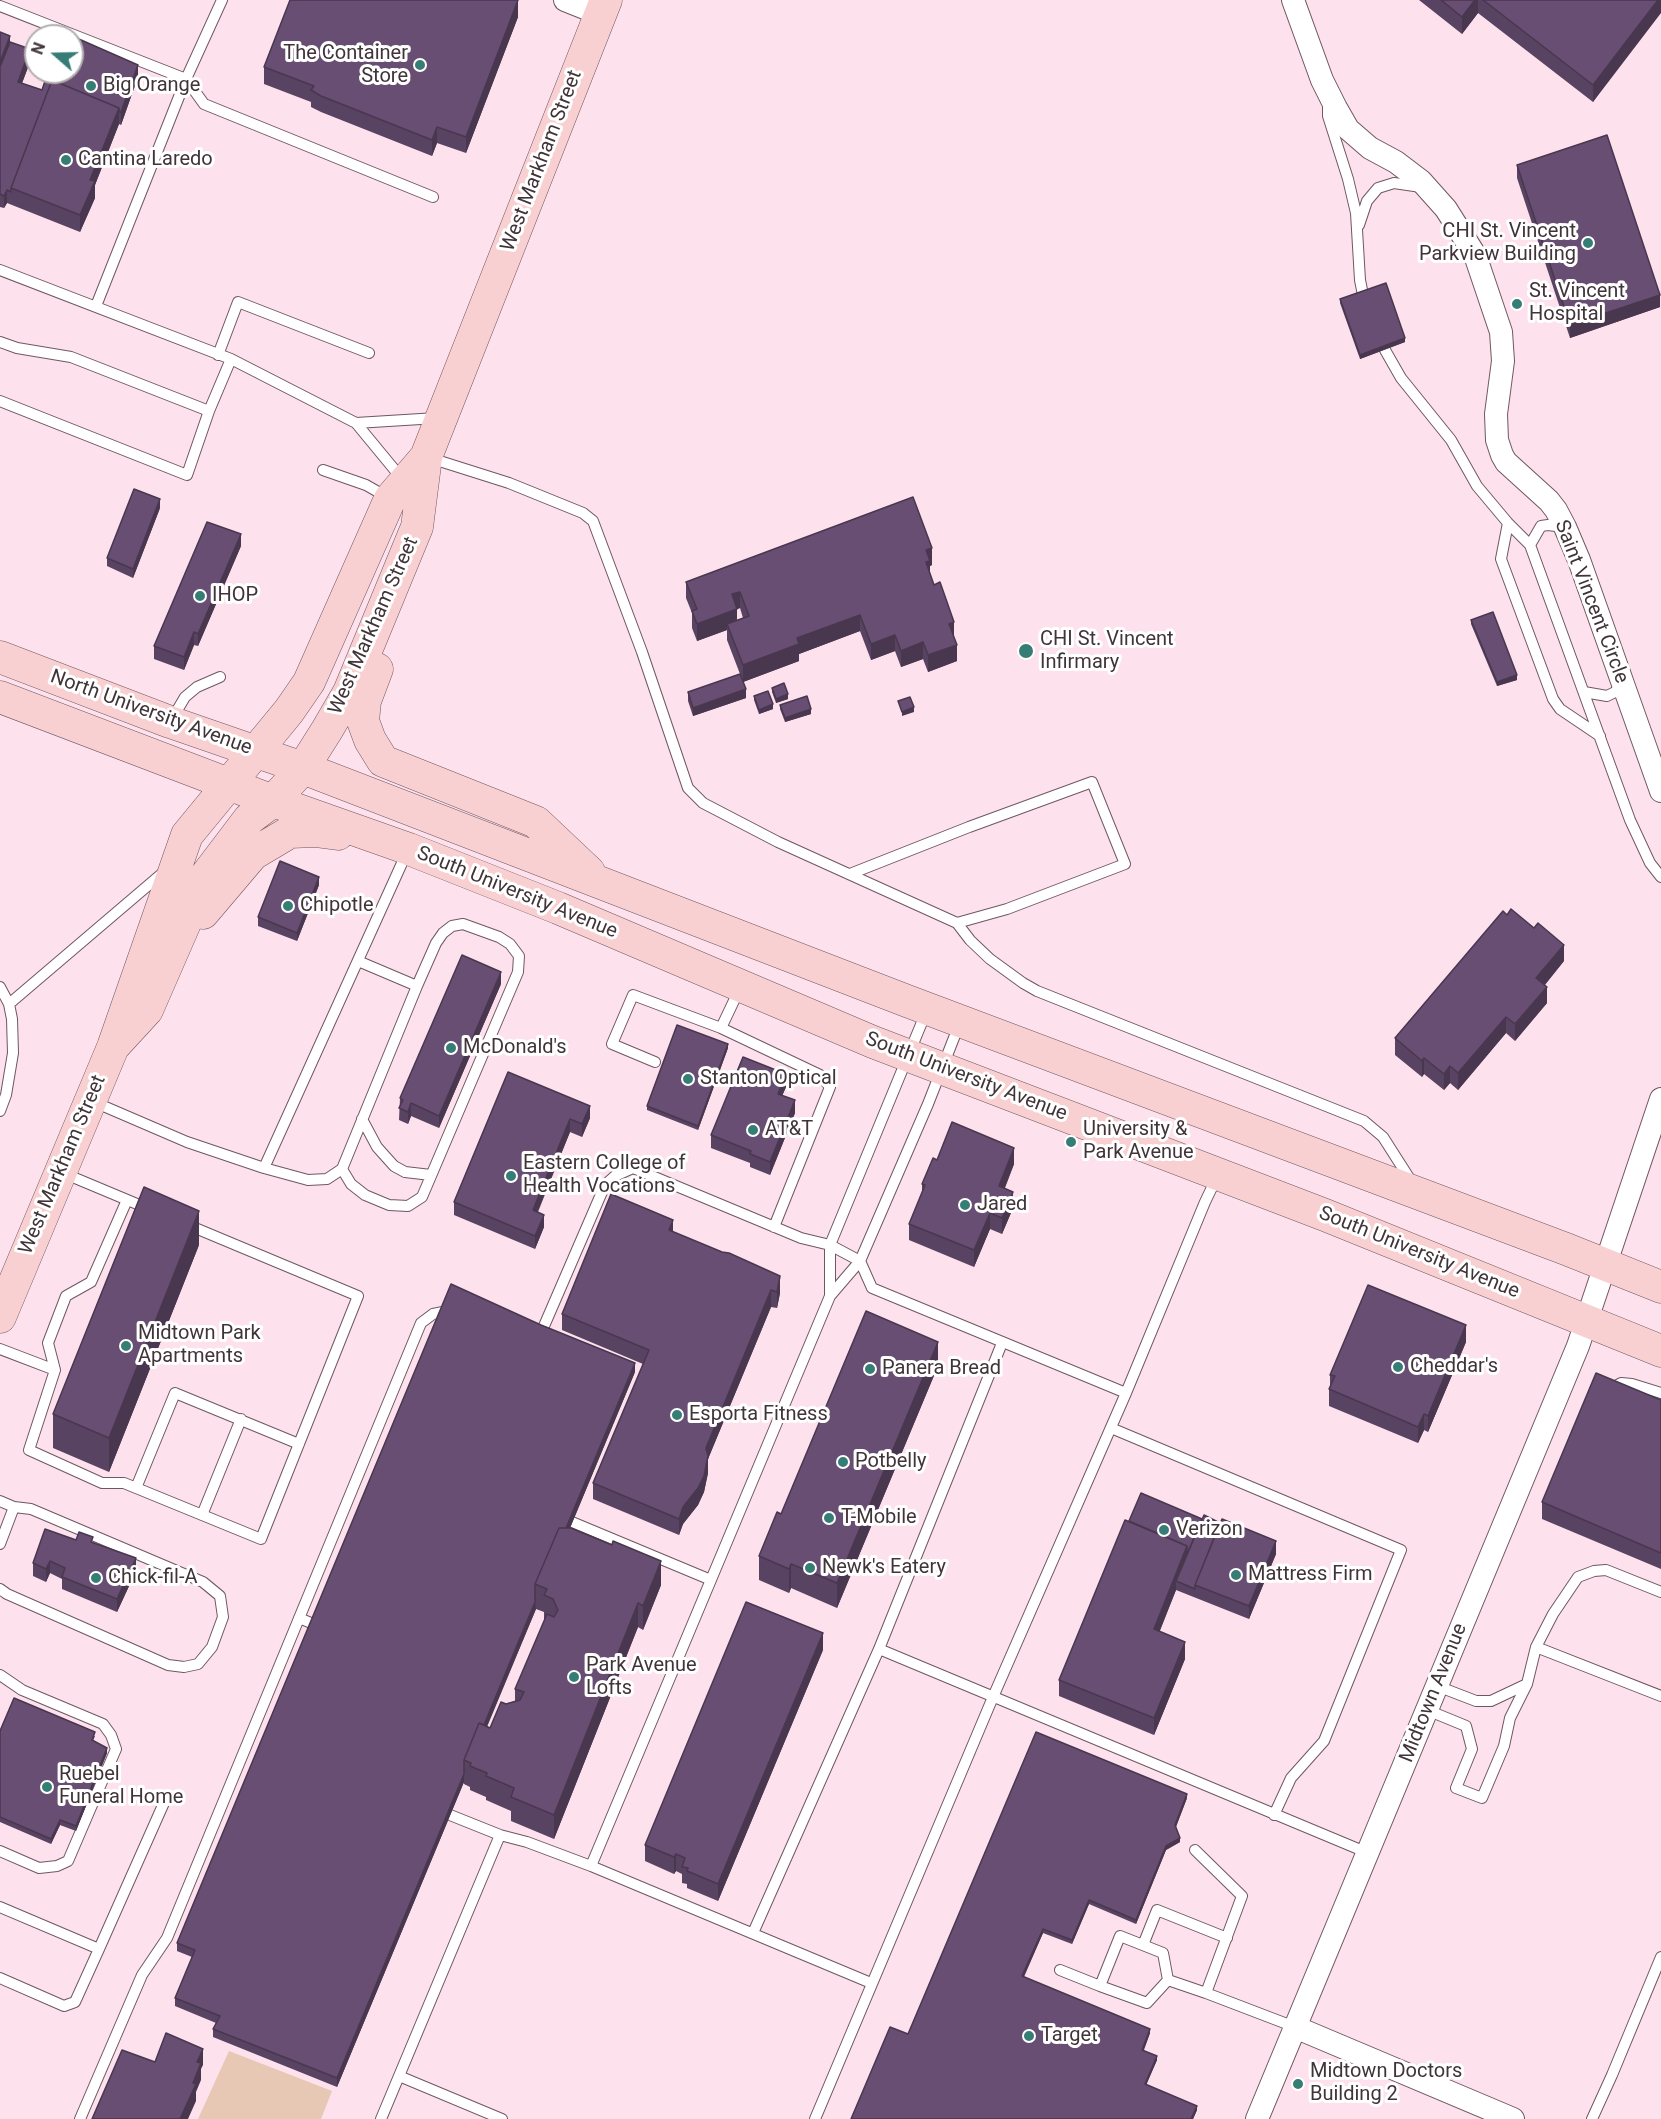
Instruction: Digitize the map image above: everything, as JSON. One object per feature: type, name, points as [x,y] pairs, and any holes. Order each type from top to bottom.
[{"type":"main road","name":"West Markham Street","points":[[113,1047],[147,1010],[205,877],[249,819],[273,801],[303,768],[349,692],[417,527],[426,457],[603,7]]},
{"type":"main road","name":"West Markham Street","points":[[0,1317],[113,1047],[187,835],[290,711],[309,682],[397,490],[426,457]]},
{"type":"main road","points":[[417,527],[413,572],[365,701],[363,721],[370,740],[383,761],[536,822],[601,883]]},
{"type":"main road","name":"North University Avenue","points":[[0,657],[170,722],[303,768]]},
{"type":"main road","name":"North University Avenue","points":[[0,697],[273,801]]},
{"type":"main road","name":"South University Avenue","points":[[303,768],[927,1009],[1606,1264],[1661,1287]]},
{"type":"main road","name":"South University Avenue","points":[[273,801],[397,845],[558,908],[907,1056],[1325,1215],[1661,1351]]},
{"type":"main road","points":[[176,946],[253,854],[290,832],[315,831],[397,845]]},
{"type":"street","points":[[565,0],[603,7]]},
{"type":"street","name":"Saint Vincent Circle","points":[[1293,0],[1328,92],[1348,129],[1370,148],[1411,172],[1427,188],[1461,231],[1475,255],[1496,313],[1503,345],[1496,414],[1497,440],[1502,455],[1506,462],[1549,501],[1565,527],[1579,560],[1661,791]]},
{"type":"street","points":[[1587,1321],[1661,1098]]},
{"type":"street","name":"Midtown Avenue","points":[[1257,2119],[1587,1321]]},
{"type":"street","points":[[1295,2027],[1513,2119]]},
{"type":"lane","points":[[96,306],[217,1]]},
{"type":"lane","points":[[0,6],[186,79],[204,104],[433,197]]},
{"type":"lane","points":[[1328,92],[1328,116],[1348,179],[1358,231],[1360,280],[1363,295]]},
{"type":"lane","points":[[1358,231],[1367,201],[1378,188],[1394,183],[1427,188]]},
{"type":"lane","points":[[0,270],[231,359],[356,423],[441,418]]},
{"type":"lane","points":[[218,355],[238,302],[369,353]]},
{"type":"lane","points":[[0,342],[18,348],[71,357],[209,411]]},
{"type":"lane","points":[[1385,350],[1401,378],[1451,440],[1477,486],[1530,545],[1630,820],[1650,863],[1661,877]]},
{"type":"lane","points":[[0,401],[187,475],[209,411],[231,359]]},
{"type":"lane","points":[[356,423],[397,490]]},
{"type":"lane","points":[[426,457],[509,483],[590,517],[642,652],[688,788],[703,803],[778,842],[957,922],[970,940],[990,959],[1023,984],[1037,991],[1364,1121],[1383,1137],[1419,1195]]},
{"type":"lane","points":[[323,470],[366,485],[397,490]]},
{"type":"lane","points":[[1508,523],[1501,559],[1553,699],[1560,709],[1600,736]]},
{"type":"lane","points":[[1530,545],[1541,526],[1565,527]]},
{"type":"lane","points":[[170,722],[185,698],[197,687],[220,677]]},
{"type":"lane","points":[[1584,692],[1607,696],[1615,692],[1622,683]]},
{"type":"lane","points":[[850,874],[1092,782],[1125,864],[1007,909],[957,922]]},
{"type":"lane","points":[[264,1168],[358,961],[397,845]]},
{"type":"lane","points":[[9,1004],[177,861]]},
{"type":"lane","points":[[91,1100],[188,1142],[264,1168],[308,1180],[327,1179],[342,1169],[417,986],[436,943],[443,933],[452,926],[464,924],[499,937],[510,944],[519,956],[518,972],[422,1197],[408,1206],[389,1205],[365,1196],[351,1184],[342,1169]]},
{"type":"lane","points":[[358,961],[417,986]]},
{"type":"lane","points":[[721,1028],[741,986]]},
{"type":"lane","points":[[0,987],[9,1004],[12,1019],[13,1053],[6,1095],[0,1111]]},
{"type":"lane","points":[[654,1062],[612,1044],[633,995],[721,1028],[820,1075],[830,1086],[774,1227]]},
{"type":"lane","points":[[830,1296],[830,1245],[927,1009]]},
{"type":"lane","points":[[591,1866],[830,1296],[860,1261],[961,1021]]},
{"type":"lane","points":[[362,1119],[377,1147],[393,1166],[405,1172],[431,1175]]},
{"type":"lane","points":[[541,1333],[605,1185],[615,1176],[633,1168],[801,1238],[830,1245],[860,1261],[872,1288],[1126,1393]]},
{"type":"lane","points":[[60,1172],[160,1213]]},
{"type":"lane","points":[[815,2119],[993,1697],[1219,1174]]},
{"type":"lane","points":[[127,1200],[91,1282],[66,1296],[48,1343],[55,1370],[29,1450],[102,1483],[124,1482],[261,1539],[358,1296],[182,1222]]},
{"type":"lane","points":[[80,2119],[142,1975],[167,1938],[421,1323],[433,1314],[443,1312]]},
{"type":"lane","points":[[753,1934],[879,1649],[1002,1343]]},
{"type":"lane","points":[[0,1349],[55,1370]]},
{"type":"lane","points":[[1609,1395],[1614,1387],[1621,1383],[1632,1384],[1661,1394]]},
{"type":"lane","points":[[136,1488],[175,1393],[299,1444]]},
{"type":"lane","points":[[202,1515],[241,1419]]},
{"type":"lane","points":[[1111,1428],[1401,1550],[1324,1741],[1291,1778],[1274,1815]]},
{"type":"lane","points":[[0,1501],[14,1507],[31,1509],[203,1582],[220,1596],[223,1617],[212,1647],[198,1664],[184,1667],[168,1665],[0,1589]]},
{"type":"lane","points":[[0,1544],[3,1523],[14,1507]]},
{"type":"lane","points":[[572,1522],[711,1580]]},
{"type":"lane","points":[[1427,1710],[1466,1726],[1472,1749],[1456,1788],[1482,1798],[1503,1746],[1510,1718],[1527,1684],[1536,1647],[1553,1614],[1578,1577],[1594,1570],[1606,1570],[1661,1592]]},
{"type":"lane","points":[[299,1618],[332,1632]]},
{"type":"lane","points":[[1536,1647],[1661,1696]]},
{"type":"lane","points":[[879,1649],[1368,1853]]},
{"type":"lane","points":[[0,1851],[39,1868],[57,1866],[68,1861],[116,1749],[111,1735],[103,1724],[1,1679]]},
{"type":"lane","points":[[1437,1686],[1476,1701],[1491,1701],[1527,1684]]},
{"type":"lane","points":[[0,1978],[64,2006],[75,2002],[167,1796]]},
{"type":"lane","points":[[450,1815],[500,1835],[527,1842],[591,1866],[871,1983]]},
{"type":"lane","points":[[381,2119],[500,1835]]},
{"type":"lane","points":[[1195,1850],[1242,1896],[1206,1993]]},
{"type":"lane","points":[[0,1908],[99,1949]]},
{"type":"lane","points":[[1143,1945],[1157,1910],[1227,1938]]},
{"type":"lane","points":[[1100,1986],[1120,1936],[1163,1953],[1168,1980]]},
{"type":"lane","points":[[1592,2119],[1661,1957]]},
{"type":"lane","points":[[1060,1970],[1147,2003],[1168,1980]]},
{"type":"lane","points":[[1168,1980],[1295,2027]]},
{"type":"lane","points":[[399,2076],[502,2119]]},
{"type":"shaded area","points":[[229,2051],[332,2091],[321,2119],[198,2119]]},
{"type":"building","name":"The Container Store","points":[[290,0],[518,0],[466,137],[437,127],[432,140],[321,96],[311,90],[314,86],[264,67]]},
{"type":"building","points":[[1441,0],[1475,0],[1462,17]]},
{"type":"building","points":[[1483,0],[1658,0],[1593,85]]},
{"type":"building","points":[[0,32],[10,36],[0,62]]},
{"type":"building","points":[[84,41],[138,65],[121,112],[119,108],[62,84],[84,84]]},
{"type":"building","points":[[10,42],[24,47],[24,66],[18,82],[42,90],[44,84],[50,84],[11,192],[7,190],[4,196],[0,194],[0,67]]},
{"type":"building","name":"Cantina Laredo","points":[[50,84],[62,84],[119,108],[90,180],[95,181],[80,215],[11,188]]},
{"type":"building","name":"CHI St. Vincent Parkview Building","points":[[1607,135],[1660,295],[1570,325],[1517,165]]},
{"type":"building","points":[[1386,283],[1405,338],[1360,355],[1340,299]]},
{"type":"building","points":[[134,489],[160,499],[133,569],[107,558]]},
{"type":"building","points":[[913,497],[932,548],[926,550],[930,561],[926,562],[934,585],[940,582],[954,622],[949,624],[957,645],[928,655],[923,642],[901,651],[895,635],[871,644],[860,615],[797,638],[799,644],[743,665],[727,624],[749,616],[740,592],[732,594],[737,609],[697,624],[692,611],[697,609],[686,582]]},
{"type":"building","name":"IHOP","points":[[207,522],[241,534],[198,634],[194,632],[184,657],[154,646]]},
{"type":"building","points":[[1493,612],[1517,675],[1497,682],[1471,620]]},
{"type":"building","points":[[740,674],[746,689],[693,708],[688,692]]},
{"type":"building","points":[[784,683],[788,694],[776,699],[772,688]]},
{"type":"building","points":[[768,691],[773,704],[759,710],[754,696]]},
{"type":"building","points":[[807,696],[811,709],[785,718],[780,705]]},
{"type":"building","points":[[910,697],[914,707],[902,712],[898,701]]},
{"type":"building","name":"Chipotle","points":[[280,861],[319,877],[297,933],[258,917]]},
{"type":"building","points":[[1511,909],[1534,928],[1538,923],[1564,945],[1536,978],[1547,987],[1515,1024],[1506,1017],[1458,1073],[1450,1066],[1444,1074],[1424,1058],[1422,1061],[1395,1038],[1503,911],[1507,915]]},
{"type":"building","name":"McDonald's","points":[[462,955],[501,972],[439,1116],[411,1103],[408,1112],[399,1108],[403,1100],[400,1098]]},
{"type":"building","name":"Stanton Optical","points":[[677,1025],[728,1044],[698,1126],[647,1106]]},
{"type":"building","name":"AT&T","points":[[743,1057],[786,1074],[778,1094],[795,1100],[770,1162],[750,1154],[751,1151],[711,1135]]},
{"type":"building","name":"Eastern College of Health Vocations","points":[[508,1072],[590,1106],[582,1124],[570,1119],[533,1210],[544,1215],[535,1236],[454,1202]]},
{"type":"building","name":"Jared","points":[[952,1122],[1014,1148],[999,1186],[1013,1192],[1002,1218],[990,1213],[974,1250],[909,1224],[925,1185],[922,1184],[933,1158],[937,1160]]},
{"type":"building","name":"Midtown Park Apartments","points":[[144,1187],[199,1211],[109,1438],[53,1414]]},
{"type":"building","name":"Esporta Fitness","points":[[611,1194],[673,1220],[669,1230],[780,1276],[777,1292],[771,1290],[706,1448],[708,1456],[704,1476],[683,1507],[679,1519],[593,1483],[649,1350],[562,1314]]},
{"type":"building","points":[[451,1284],[541,1325],[635,1363],[566,1528],[559,1528],[535,1584],[535,1602],[484,1725],[479,1723],[464,1760],[464,1774],[337,2078],[213,2029],[220,2016],[175,1998],[195,1950],[177,1943]]},
{"type":"building","name":"Cheddar's","points":[[1368,1285],[1466,1325],[1428,1416],[1424,1414],[1418,1427],[1329,1389],[1335,1376],[1330,1375]]},
{"type":"building","points":[[866,1311],[938,1342],[837,1583],[791,1564],[789,1569],[759,1556],[777,1512],[781,1514]]},
{"type":"building","points":[[1596,1373],[1661,1400],[1661,1553],[1542,1502]]},
{"type":"building","name":"Verizon","points":[[1141,1493],[1202,1519],[1187,1554],[1187,1546],[1129,1521]]},
{"type":"building","points":[[1204,1515],[1220,1523],[1195,1589],[1176,1581]]},
{"type":"building","name":"Mattress Firm","points":[[1222,1519],[1276,1541],[1249,1606],[1195,1585]]},
{"type":"building","points":[[1125,1520],[1187,1546],[1154,1629],[1185,1642],[1154,1718],[1059,1680]]},
{"type":"building","name":"Park Avenue Lofts","points":[[559,1528],[571,1528],[612,1545],[613,1541],[661,1561],[643,1606],[638,1603],[554,1815],[511,1797],[514,1788],[486,1776],[487,1773],[470,1766],[471,1763],[464,1760],[479,1723],[490,1728],[501,1702],[506,1704],[520,1700],[524,1692],[515,1689],[547,1614],[554,1617],[558,1610],[553,1599],[544,1595],[547,1589],[535,1584]]},
{"type":"building","name":"Chick-fil-A","points":[[45,1529],[76,1540],[79,1532],[93,1537],[91,1542],[136,1558],[117,1599],[62,1577],[65,1568],[50,1561],[46,1569],[33,1563]]},
{"type":"building","name":"Park Avenue Lofts","points":[[746,1602],[823,1633],[718,1884],[687,1871],[688,1868],[682,1867],[685,1858],[676,1854],[674,1857],[645,1845]]},
{"type":"building","name":"Ruebel Funeral Home","points":[[14,1698],[95,1732],[92,1740],[107,1748],[76,1826],[60,1820],[51,1839],[0,1817],[0,1731]]},
{"type":"building","points":[[1036,1732],[1187,1794],[1175,1825],[1180,1838],[1166,1846],[1136,1920],[1089,1900],[1072,1940],[1043,1929],[1022,1976],[1150,2029],[1142,2050],[1157,2056],[1145,2084],[1197,2106],[1191,2119],[851,2119],[890,2027],[908,2034]]},
{"type":"building","points":[[166,2033],[203,2049],[197,2062],[201,2063],[193,2083],[196,2084],[180,2119],[92,2119],[122,2050],[155,2062]]},
{"type":"place","name":"The Container Store","points":[[420,65]]},
{"type":"place","name":"Big Orange","points":[[91,86]]},
{"type":"place","name":"Cantina Laredo","points":[[66,160]]},
{"type":"place","name":"CHI St. Vincent Parkview Building","points":[[1588,243]]},
{"type":"place","name":"St. Vincent Hospital","points":[[1517,304]]},
{"type":"place","name":"IHOP","points":[[200,596]]},
{"type":"place","name":"CHI St. Vincent Infirmary","points":[[1026,651]]},
{"type":"place","name":"Chipotle","points":[[288,906]]},
{"type":"place","name":"McDonald's","points":[[451,1048]]},
{"type":"place","name":"Stanton Optical","points":[[688,1079]]},
{"type":"place","name":"AT&T","points":[[753,1130]]},
{"type":"place","name":"University & Park Avenue","points":[[1071,1142]]},
{"type":"place","name":"Eastern College of Health Vocations","points":[[511,1176]]},
{"type":"place","name":"Jared","points":[[965,1205]]},
{"type":"place","name":"Midtown Park Apartments","points":[[126,1346]]},
{"type":"place","name":"Cheddar's","points":[[1398,1367]]},
{"type":"place","name":"Panera Bread","points":[[870,1369]]},
{"type":"place","name":"Esporta Fitness","points":[[677,1415]]},
{"type":"place","name":"Potbelly","points":[[843,1462]]},
{"type":"place","name":"T-Mobile","points":[[829,1518]]},
{"type":"place","name":"Verizon","points":[[1164,1530]]},
{"type":"place","name":"Newk's Eatery","points":[[810,1568]]},
{"type":"place","name":"Mattress Firm","points":[[1236,1575]]},
{"type":"place","name":"Chick-fil-A","points":[[96,1578]]},
{"type":"place","name":"Park Avenue Lofts","points":[[574,1677]]},
{"type":"place","name":"Ruebel Funeral Home","points":[[47,1787]]},
{"type":"place","name":"Target","points":[[1029,2036]]},
{"type":"place","name":"Midtown Doctors Building 2","points":[[1298,2084]]}]
